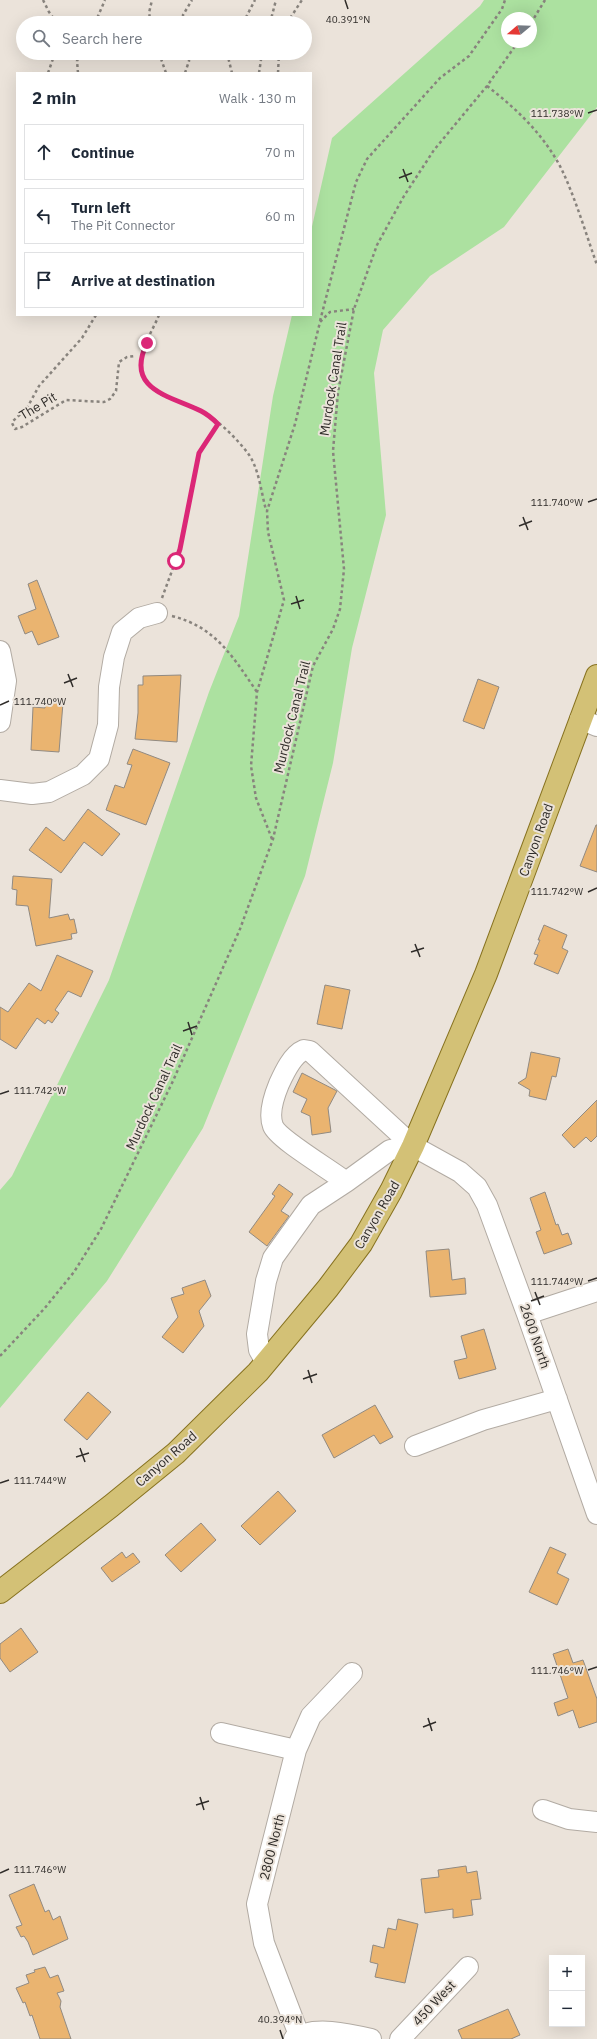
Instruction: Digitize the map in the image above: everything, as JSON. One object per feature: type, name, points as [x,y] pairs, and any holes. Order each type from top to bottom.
[{"type":"main road","name":"Canyon Road","points":[[0,1592],[111,1506],[176,1453],[266,1362],[328,1288],[361,1244],[414,1146],[486,974],[589,722],[597,676]]},
{"type":"street","points":[[0,790],[32,794],[49,792],[83,775],[99,759],[108,725],[109,687],[114,657],[122,632],[139,618],[158,613]]},
{"type":"street","points":[[0,651],[6,682],[0,722]]},
{"type":"street","name":"2600 North","points":[[346,1182],[282,1139],[273,1126],[271,1115],[275,1094],[282,1078],[299,1052],[304,1050],[310,1051],[414,1146],[460,1172],[477,1187],[487,1205],[597,1514]]},
{"type":"street","points":[[266,1362],[259,1350],[257,1334],[266,1281],[271,1262],[285,1240],[311,1205],[390,1150],[414,1146]]},
{"type":"street","points":[[527,1314],[597,1291]]},
{"type":"street","points":[[415,1446],[483,1420],[557,1399]]},
{"type":"street","name":"2800 North","points":[[296,2037],[264,1943],[257,1904],[296,1750],[311,1716],[352,1673]]},
{"type":"street","points":[[221,1733],[296,1750]]},
{"type":"street","points":[[543,1810],[569,1819],[597,1822]]},
{"type":"street","name":"450 West","points":[[400,2039],[468,1967]]},
{"type":"street","points":[[296,2037],[335,2031],[370,2039]]},
{"type":"path","points":[[43,0],[51,16]]},
{"type":"path","points":[[97,16],[105,0]]},
{"type":"path","points":[[150,16],[152,0]]},
{"type":"path","points":[[183,16],[192,0]]},
{"type":"path","points":[[247,16],[255,0]]},
{"type":"path","points":[[272,16],[276,0]]},
{"type":"path","points":[[292,16],[302,0]]},
{"type":"path","points":[[266,511],[295,424],[356,182],[367,159],[440,78],[469,56],[502,9],[504,0]]},
{"type":"path","points":[[537,13],[545,0]]},
{"type":"path","name":"Murdock Canal Trail","points":[[0,1356],[44,1309],[74,1272],[101,1229],[173,1081],[240,929],[272,839],[313,666],[337,620],[342,599],[343,562],[333,450],[338,392],[354,309],[377,245],[404,196],[434,150],[487,86],[514,48]]},
{"type":"path","points":[[48,72],[53,60]]},
{"type":"path","points":[[78,60],[78,72]]},
{"type":"path","points":[[161,60],[166,72]]},
{"type":"path","points":[[185,72],[189,60]]},
{"type":"path","points":[[229,60],[232,72]]},
{"type":"path","points":[[260,72],[261,60]]},
{"type":"path","points":[[278,72],[279,60]]},
{"type":"path","points":[[487,86],[515,108],[534,129],[561,170],[597,265]]},
{"type":"path","points":[[320,322],[330,312],[354,309]]},
{"type":"path","name":"The Pit","points":[[95,316],[82,338],[39,386],[27,408],[13,421],[12,423],[15,429],[22,427],[66,400],[104,402],[110,399],[116,391],[119,362],[127,357],[135,356]]},
{"type":"path","points":[[159,316],[143,350],[141,365],[147,381],[154,390],[162,395],[202,412],[218,424],[248,453],[253,461],[266,511],[268,532],[284,600],[257,692],[252,766],[256,798],[272,839]]},
{"type":"path","points":[[218,424],[199,453],[180,549],[158,613],[187,620],[215,637],[235,661],[257,692]]},
{"type":"green space","points":[[484,0],[597,0],[597,107],[504,227],[430,276],[383,330],[374,373],[386,515],[352,648],[333,763],[305,876],[203,1128],[107,1281],[0,1408],[0,1190],[12,1176],[109,980],[209,692],[239,616],[273,396],[292,316],[312,316],[312,227],[332,138],[480,6]]},
{"type":"building","points":[[37,580],[59,637],[38,645],[32,631],[25,634],[18,616],[36,609],[28,584]]},
{"type":"building","points":[[181,675],[177,742],[135,739],[138,713],[138,685],[143,685],[143,676]]},
{"type":"building","points":[[478,679],[499,687],[484,729],[463,721]]},
{"type":"building","points":[[45,702],[63,703],[59,752],[31,750],[33,707],[45,708]]},
{"type":"building","points":[[133,749],[170,763],[146,825],[106,810],[115,785],[124,788],[132,765],[127,764]]},
{"type":"building","points":[[88,809],[120,834],[102,856],[84,842],[61,873],[29,850],[46,827],[64,841]]},
{"type":"building","points":[[597,825],[597,872],[580,866]]},
{"type":"building","points":[[13,876],[52,879],[49,918],[68,914],[70,920],[74,919],[77,933],[71,934],[72,939],[36,946],[28,906],[16,905],[17,890],[12,889]]},
{"type":"building","points":[[544,925],[567,935],[562,948],[568,951],[558,974],[534,964],[538,955],[534,954]]},
{"type":"building","points":[[57,955],[93,971],[81,997],[68,991],[55,1010],[59,1013],[52,1023],[48,1020],[45,1024],[37,1018],[16,1049],[0,1039],[0,1007],[8,1012],[29,983],[41,991]]},
{"type":"building","points":[[325,985],[350,990],[342,1029],[317,1024]]},
{"type":"building","points":[[531,1052],[560,1058],[556,1077],[552,1076],[546,1100],[529,1096],[530,1090],[518,1083],[526,1078]]},
{"type":"building","points":[[302,1073],[337,1091],[328,1108],[331,1132],[312,1135],[310,1116],[301,1112],[307,1099],[293,1092]]},
{"type":"building","points":[[597,1100],[597,1136],[591,1142],[586,1137],[574,1148],[562,1135]]},
{"type":"building","points":[[279,1184],[293,1194],[281,1211],[289,1216],[267,1246],[249,1232],[275,1196],[272,1194]]},
{"type":"building","points":[[545,1192],[556,1225],[558,1224],[562,1235],[568,1233],[572,1244],[544,1254],[536,1232],[541,1230],[530,1198]]},
{"type":"building","points":[[449,1249],[452,1280],[465,1278],[466,1294],[430,1297],[426,1251]]},
{"type":"building","points":[[205,1280],[211,1296],[199,1311],[204,1326],[183,1353],[162,1337],[178,1317],[171,1298],[184,1294],[182,1288]]},
{"type":"building","points":[[484,1329],[496,1369],[459,1379],[454,1361],[467,1358],[461,1336]]},
{"type":"building","points":[[88,1392],[111,1412],[87,1440],[64,1420]]},
{"type":"building","points":[[375,1405],[393,1437],[380,1444],[374,1435],[334,1458],[322,1435]]},
{"type":"building","points":[[278,1491],[296,1511],[260,1545],[241,1526]]},
{"type":"building","points":[[201,1523],[216,1540],[181,1572],[165,1555]]},
{"type":"building","points":[[550,1547],[566,1554],[557,1573],[569,1579],[557,1605],[529,1592]]},
{"type":"building","points":[[122,1552],[126,1558],[133,1553],[140,1562],[112,1582],[101,1568]]},
{"type":"building","points":[[21,1628],[38,1652],[10,1672],[0,1658],[0,1644]]},
{"type":"building","points":[[568,1649],[573,1663],[583,1660],[597,1699],[597,1722],[579,1728],[573,1710],[558,1716],[554,1703],[568,1698],[553,1654]]},
{"type":"building","points":[[466,1866],[467,1873],[477,1871],[481,1899],[471,1900],[473,1915],[453,1918],[453,1909],[425,1913],[421,1879],[439,1877],[438,1870]]},
{"type":"building","points":[[34,1884],[45,1912],[49,1910],[53,1920],[60,1916],[68,1939],[33,1955],[28,1942],[24,1936],[21,1937],[16,1927],[22,1925],[9,1895]]},
{"type":"building","points":[[398,1919],[418,1924],[405,1983],[375,1977],[378,1964],[370,1962],[373,1945],[384,1948],[388,1928],[396,1930]]},
{"type":"building","points":[[45,1967],[50,1978],[58,1975],[64,1991],[57,1993],[61,2001],[60,2007],[71,2039],[40,2039],[32,2015],[30,2016],[25,2002],[23,2003],[16,1988],[29,1983],[26,1975],[35,1972],[34,1970]]},
{"type":"building","points":[[508,2009],[520,2035],[511,2039],[462,2039],[458,2030]]},
{"type":"route","points":[[147,343],[143,350],[141,365],[143,374],[154,390],[162,395],[191,406],[218,424],[199,453],[180,549],[176,561]]}]
